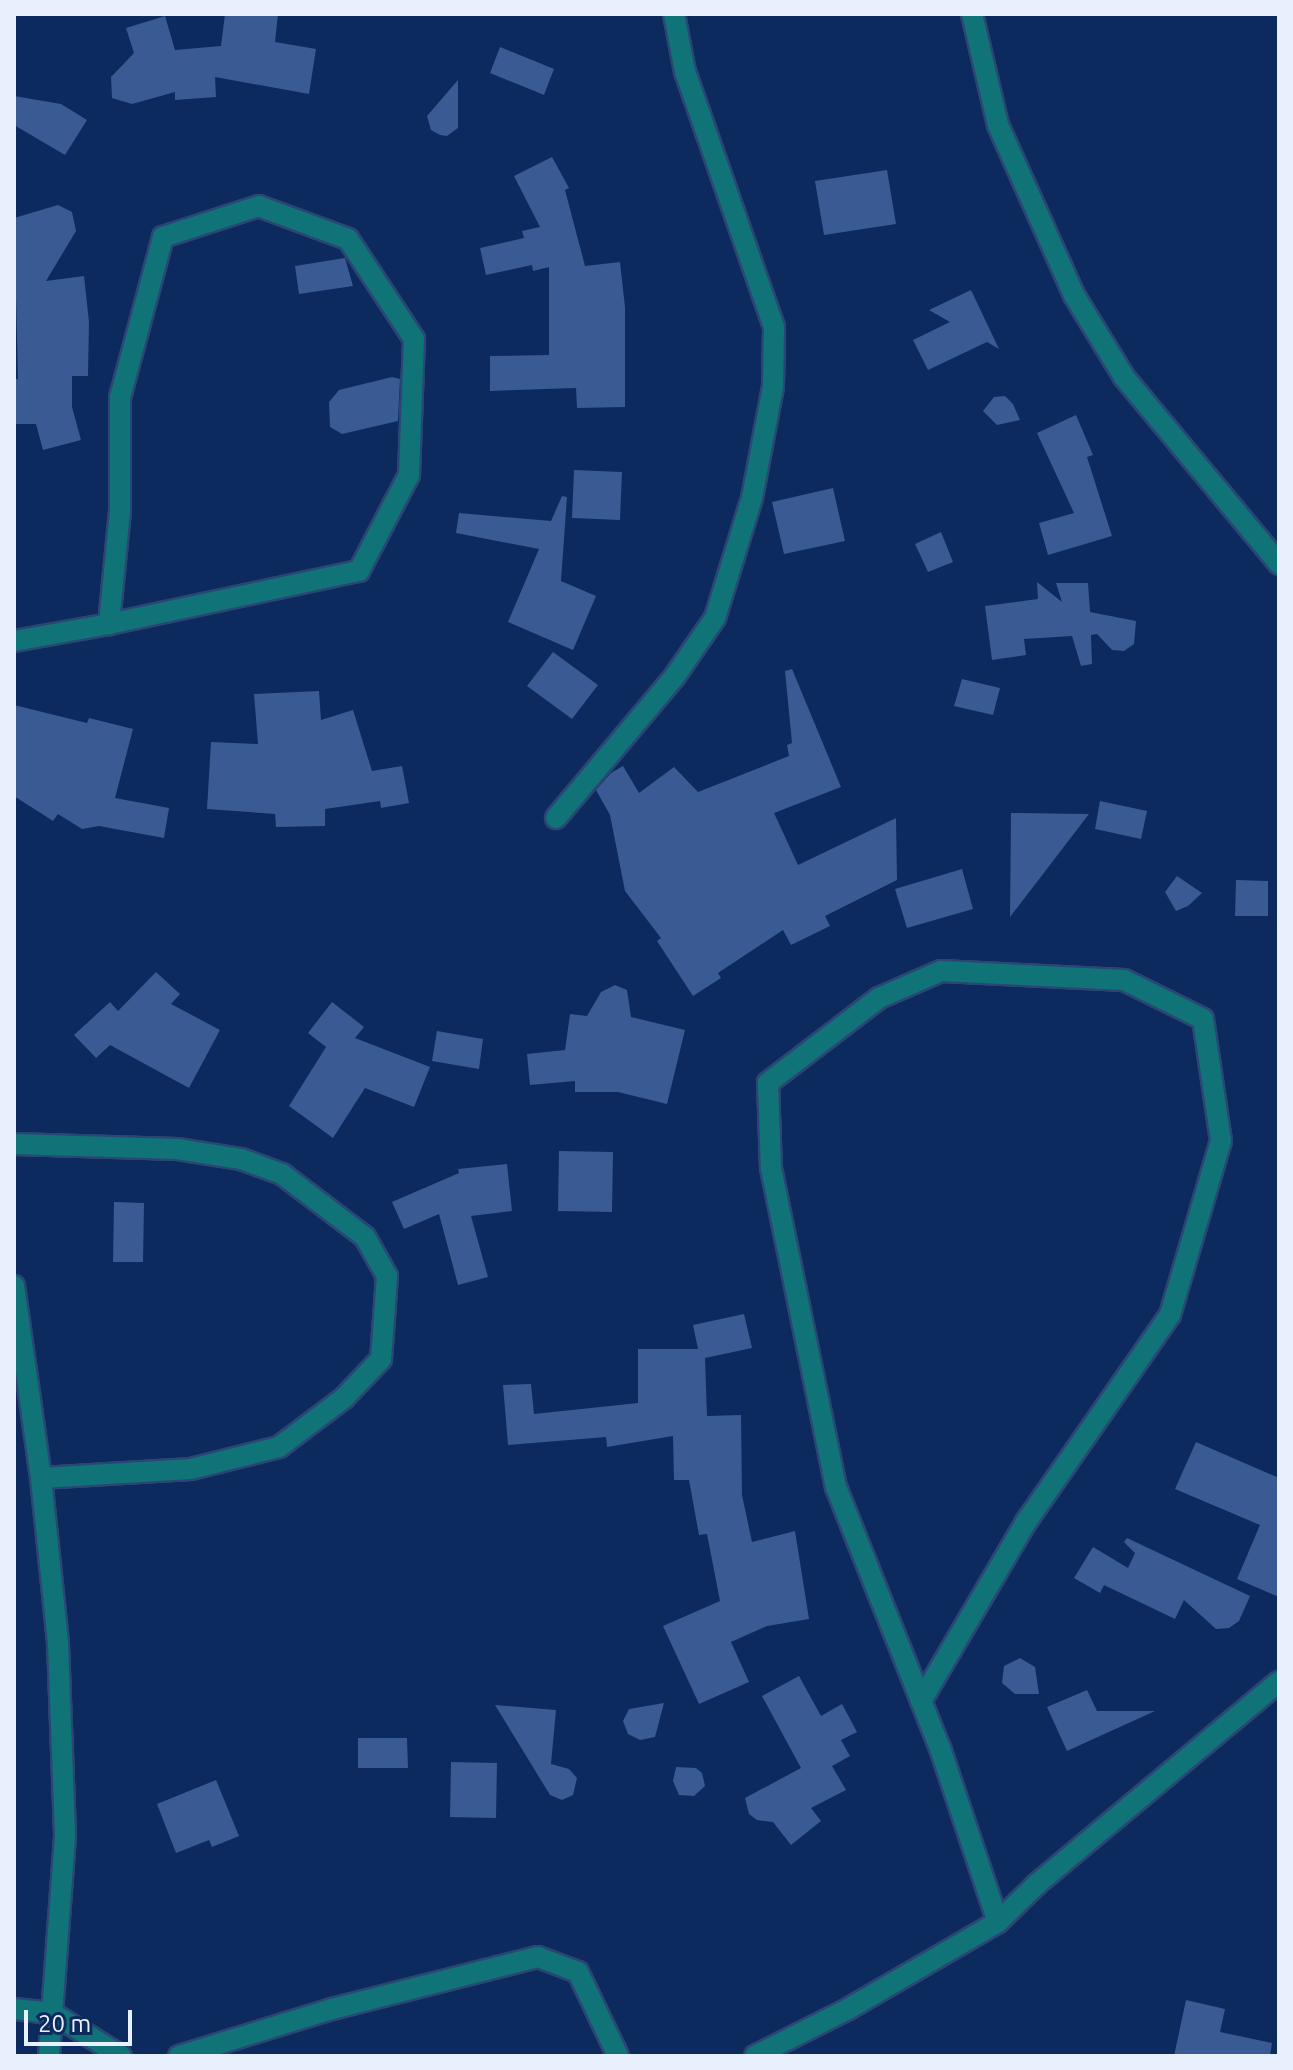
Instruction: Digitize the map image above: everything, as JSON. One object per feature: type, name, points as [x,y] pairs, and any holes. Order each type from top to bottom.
[{"type":"street","points":[[556,818],[675,676],[715,618],[752,498],[773,387],[774,327],[685,72],[674,14]]},
{"type":"street","points":[[972,14],[998,125],[1074,295],[1124,377],[1279,564]]},
{"type":"street","points":[[14,641],[109,624],[359,571],[409,475],[414,339],[348,239],[259,206],[163,237],[120,397],[120,511],[109,624]]},
{"type":"street","points":[[921,1701],[1026,1522],[1170,1315],[1221,1141],[1203,1019],[1124,980],[941,971],[879,998],[768,1083],[771,1168],[836,1487],[921,1701],[998,1922]]},
{"type":"street","points":[[14,1144],[177,1149],[241,1159],[282,1174],[365,1237],[387,1276],[381,1359],[344,1398],[279,1447],[191,1469],[41,1478]]},
{"type":"street","points":[[14,1286],[41,1478],[58,1643],[65,1837],[49,2056]]},
{"type":"street","points":[[755,2056],[848,2009],[998,1922],[1037,1884],[1279,1682]]},
{"type":"street","points":[[179,2056],[332,2009],[538,1957],[578,1972],[618,2056]]},
{"type":"street","points":[[14,2009],[52,2013],[121,2056]]},
{"type":"building","points":[[225,14],[278,14],[275,42],[316,49],[309,94],[215,77],[216,97],[175,100],[175,92],[132,104],[112,98],[111,77],[134,53],[126,28],[165,16],[175,50],[221,46]]},
{"type":"building","points":[[500,47],[554,69],[544,95],[490,73]]},
{"type":"building","points":[[458,80],[458,128],[447,136],[440,135],[431,130],[427,116]]},
{"type":"building","points":[[14,96],[61,104],[87,120],[65,155],[14,125]]},
{"type":"building","points":[[552,157],[569,188],[565,190],[585,266],[620,262],[625,307],[625,407],[577,408],[576,388],[490,391],[490,356],[549,355],[549,267],[533,271],[532,265],[486,275],[480,248],[524,238],[522,231],[540,227],[514,176]]},
{"type":"building","points":[[887,170],[896,224],[824,235],[815,181]]},
{"type":"building","points":[[58,205],[72,212],[76,231],[46,281],[84,276],[89,322],[88,376],[72,376],[72,407],[81,440],[43,450],[36,424],[14,424],[14,379],[18,379],[14,218]]},
{"type":"building","points":[[345,258],[353,286],[299,294],[295,266]]},
{"type":"building","points":[[971,290],[999,349],[987,342],[928,370],[913,340],[950,322],[929,310]]},
{"type":"building","points":[[392,377],[400,379],[398,421],[342,434],[330,427],[329,402],[339,390]]},
{"type":"building","points":[[1005,396],[1013,404],[1020,420],[997,425],[983,411],[994,397]]},
{"type":"building","points":[[1076,415],[1093,455],[1087,457],[1112,536],[1048,555],[1039,523],[1074,513],[1037,433]]},
{"type":"building","points":[[574,470],[622,472],[620,520],[572,518]]},
{"type":"building","points":[[833,488],[845,541],[784,554],[772,502]]},
{"type":"building","points":[[562,496],[567,497],[561,581],[596,596],[573,650],[508,622],[539,549],[456,533],[459,513],[551,521]]},
{"type":"building","points":[[941,532],[953,562],[928,572],[915,544]]},
{"type":"building","points":[[1037,582],[1062,602],[1056,583],[1088,583],[1090,612],[1136,621],[1134,644],[1124,651],[1112,650],[1097,634],[1091,635],[1092,664],[1081,666],[1072,636],[1024,639],[1026,655],[992,660],[985,606],[1038,599]]},
{"type":"building","points":[[553,652],[598,685],[572,719],[527,686]]},
{"type":"building","points":[[792,669],[841,787],[774,813],[798,865],[896,818],[897,880],[825,916],[830,926],[791,945],[783,930],[718,973],[721,978],[693,996],[657,941],[661,938],[625,891],[610,815],[596,790],[611,773],[623,766],[639,793],[674,767],[698,792],[789,756],[787,745],[792,743],[785,671]]},
{"type":"building","points":[[962,679],[1000,688],[993,715],[954,706]]},
{"type":"building","points":[[319,691],[321,720],[353,710],[372,771],[402,766],[409,803],[381,808],[380,801],[325,809],[325,826],[276,827],[275,814],[207,809],[211,742],[258,744],[254,694]]},
{"type":"building","points":[[14,705],[87,723],[89,718],[133,729],[115,798],[169,808],[164,838],[99,826],[82,829],[58,814],[53,821],[14,796]]},
{"type":"building","points":[[1100,801],[1147,811],[1141,839],[1095,829]]},
{"type":"building","points":[[1011,813],[1089,814],[1010,917]]},
{"type":"building","points":[[962,869],[973,909],[907,928],[895,889]]},
{"type":"building","points":[[1177,876],[1202,893],[1188,906],[1176,911],[1165,892]]},
{"type":"building","points":[[1236,880],[1268,881],[1268,916],[1235,916]]},
{"type":"building","points":[[156,972],[180,994],[171,1004],[220,1030],[189,1088],[110,1045],[96,1058],[74,1035],[110,1002],[118,1011]]},
{"type":"building","points":[[615,985],[627,990],[631,1017],[685,1030],[667,1104],[618,1092],[575,1092],[575,1081],[530,1085],[527,1054],[565,1050],[570,1014],[587,1016],[601,992]]},
{"type":"building","points":[[332,1002],[364,1027],[355,1038],[430,1067],[414,1107],[365,1088],[333,1138],[289,1106],[326,1047],[308,1033]]},
{"type":"building","points":[[437,1031],[483,1039],[479,1069],[432,1061]]},
{"type":"building","points":[[559,1151],[613,1152],[612,1212],[558,1211]]},
{"type":"building","points":[[507,1164],[512,1211],[471,1216],[488,1277],[458,1285],[439,1214],[404,1229],[392,1202],[459,1173],[458,1169]]},
{"type":"building","points":[[114,1202],[144,1203],[143,1262],[113,1262]]},
{"type":"building","points":[[744,1314],[752,1348],[705,1358],[707,1416],[741,1415],[742,1495],[752,1542],[795,1531],[809,1619],[767,1626],[731,1642],[749,1682],[699,1704],[663,1626],[720,1601],[707,1534],[699,1535],[689,1480],[674,1480],[673,1436],[607,1447],[606,1437],[508,1445],[503,1385],[531,1384],[534,1414],[638,1403],[638,1349],[698,1349],[693,1325]]},
{"type":"building","points":[[1196,1442],[1279,1478],[1279,1597],[1237,1579],[1260,1525],[1175,1489]]},
{"type":"building","points":[[1127,1538],[1250,1596],[1239,1621],[1229,1628],[1216,1629],[1184,1600],[1175,1619],[1104,1585],[1100,1593],[1074,1578],[1093,1547],[1128,1568],[1135,1553],[1124,1542]]},
{"type":"building","points":[[1020,1658],[1035,1667],[1039,1694],[1015,1694],[1002,1683],[1004,1666]]},
{"type":"building","points":[[799,1676],[821,1716],[842,1704],[857,1732],[841,1740],[850,1756],[832,1766],[846,1790],[811,1808],[821,1821],[791,1845],[773,1822],[757,1820],[749,1814],[745,1798],[801,1768],[762,1696]]},
{"type":"building","points":[[1087,1690],[1097,1711],[1155,1711],[1067,1751],[1047,1707]]},
{"type":"building","points":[[664,1703],[655,1737],[640,1740],[628,1734],[623,1721],[629,1709]]},
{"type":"building","points":[[495,1705],[556,1710],[551,1764],[569,1769],[577,1778],[573,1795],[562,1800],[550,1795]]},
{"type":"building","points":[[358,1738],[407,1738],[408,1768],[358,1768]]},
{"type":"building","points":[[451,1762],[497,1763],[496,1818],[450,1817]]},
{"type":"building","points":[[676,1767],[696,1768],[702,1773],[705,1786],[694,1796],[679,1795],[673,1781]]},
{"type":"building","points":[[216,1780],[239,1836],[212,1847],[209,1840],[176,1853],[157,1804]]},
{"type":"building","points":[[1186,2000],[1225,2009],[1220,2032],[1272,2043],[1270,2056],[1174,2056]]}]
